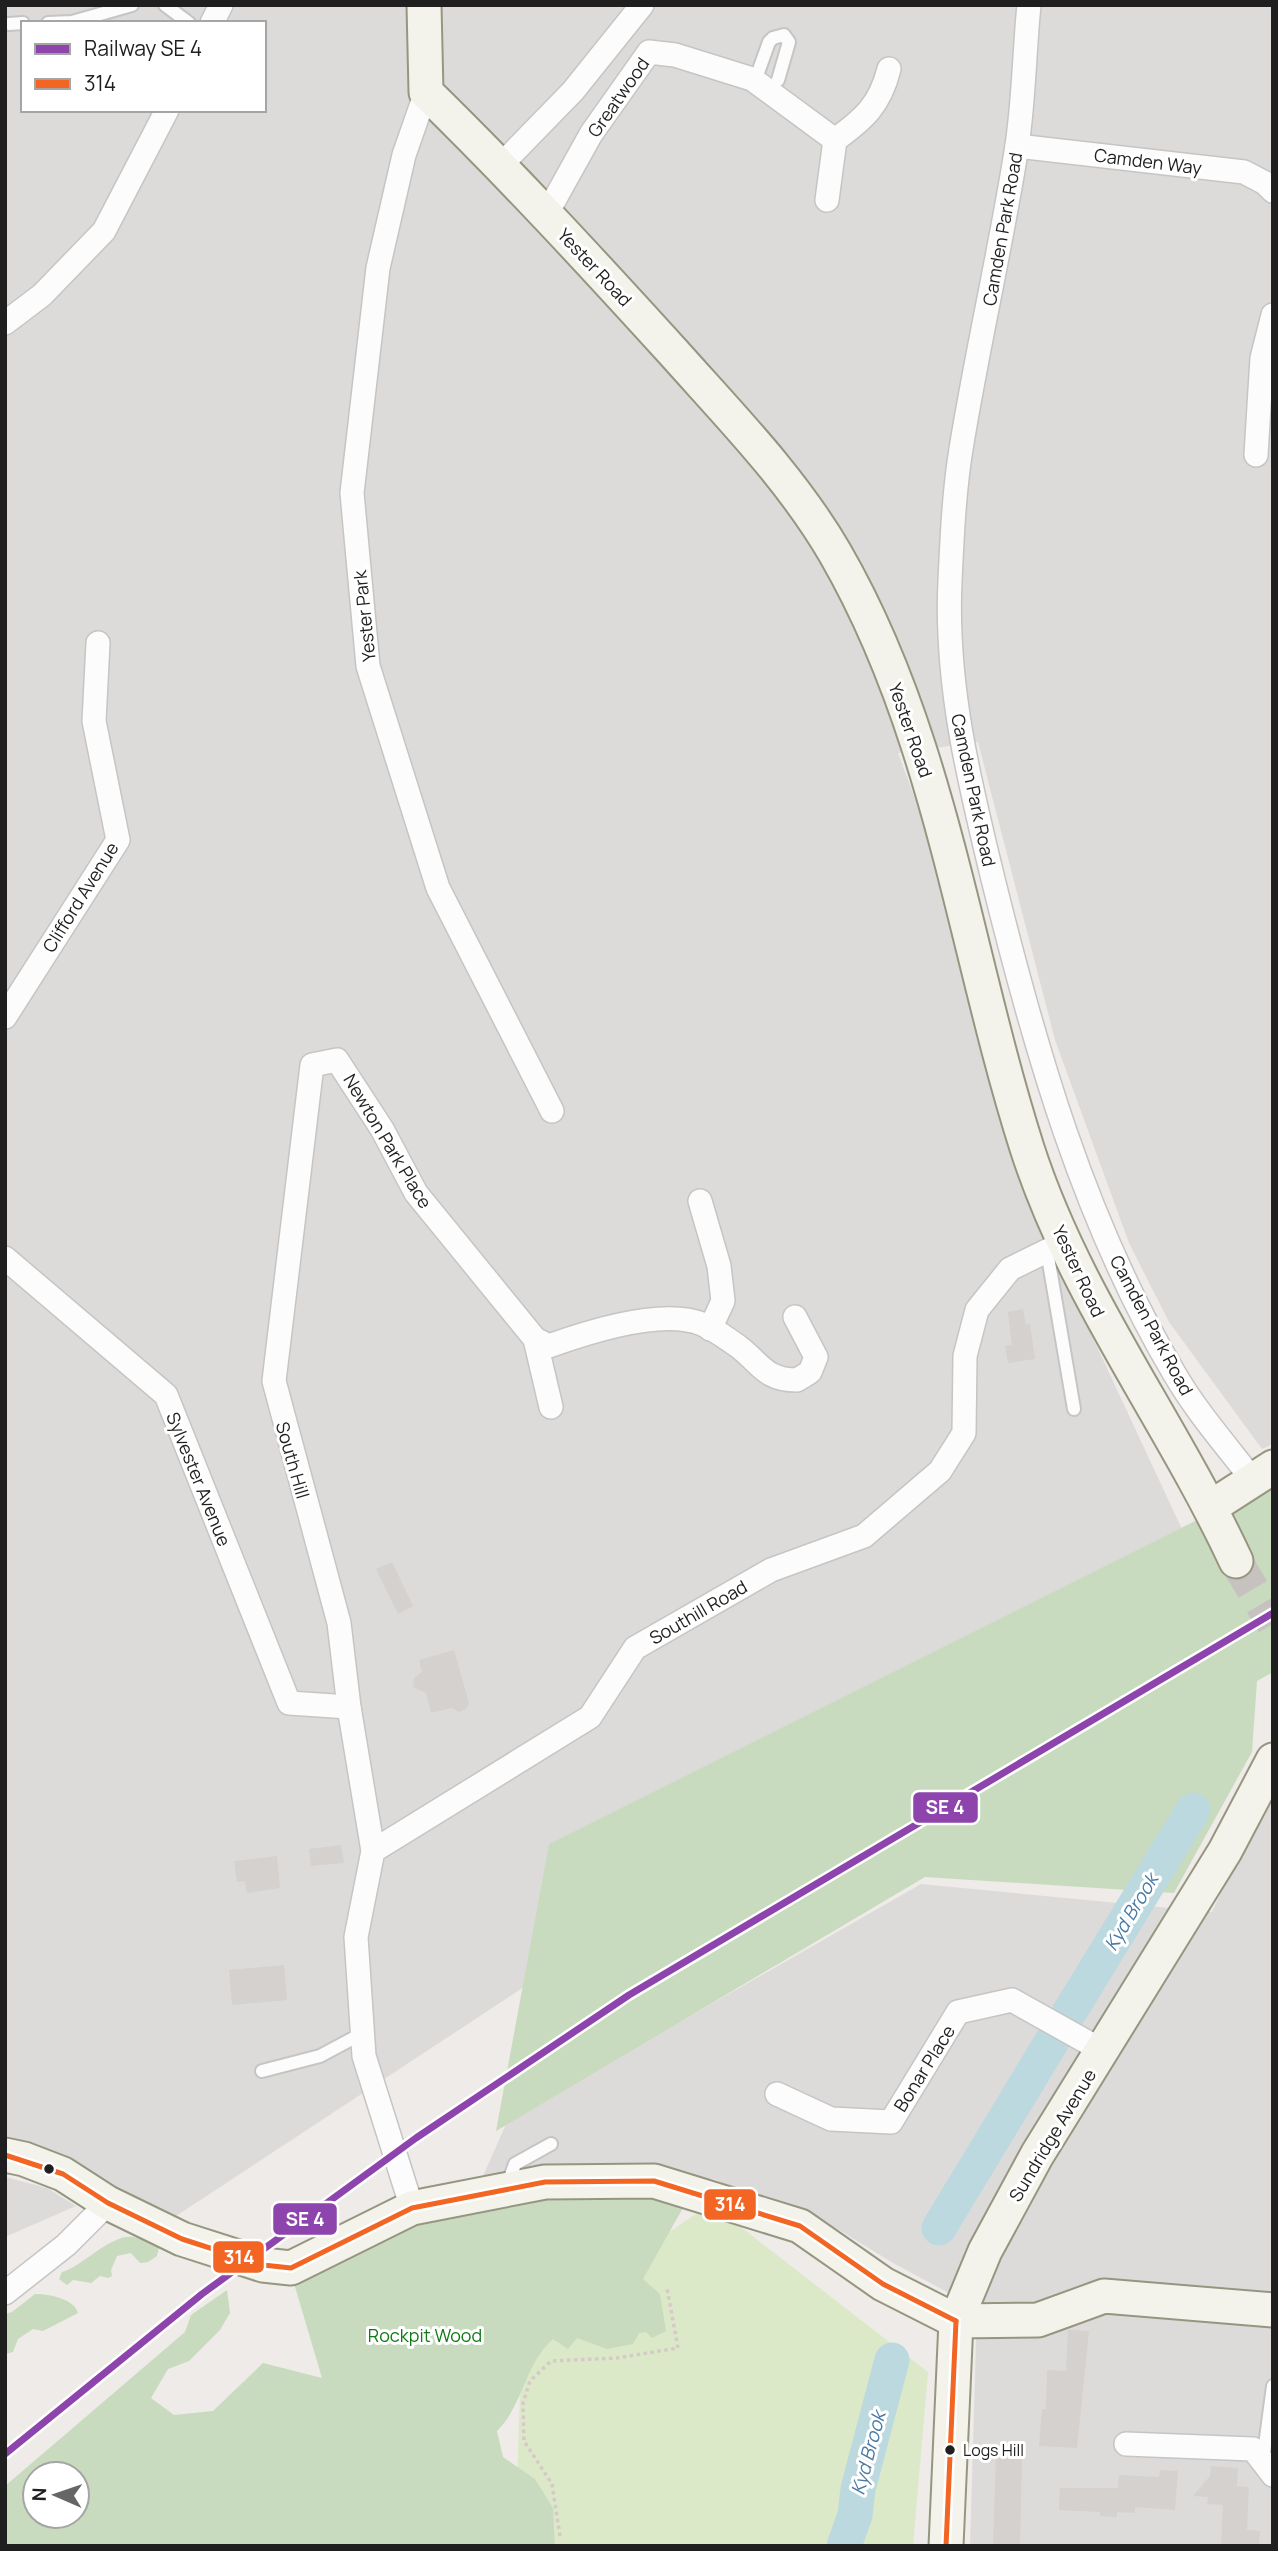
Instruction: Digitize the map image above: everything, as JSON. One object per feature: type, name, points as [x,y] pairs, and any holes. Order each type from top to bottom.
[{"type":"street","points":[[424,5],[426,92]]},
{"type":"street","points":[[501,165],[573,91],[642,5]]},
{"type":"street","name":"Camden Park Road","points":[[1029,5],[1017,146],[960,453],[950,586],[956,718],[1013,962],[1058,1113],[1093,1205],[1132,1294],[1174,1373],[1200,1412],[1262,1473]]},
{"type":"street","name":"Greatwood","points":[[546,215],[591,134],[649,52],[675,55],[755,81],[835,140]]},
{"type":"street","points":[[827,200],[835,140],[851,128],[882,96],[888,69]]},
{"type":"street","name":"Yester Road","points":[[426,92],[501,165],[745,430],[835,552],[889,668],[937,806],[1056,1247],[1211,1507],[1236,1561]]},
{"type":"street","name":"Yester Park","points":[[426,92],[404,155],[378,268],[352,493],[368,666],[438,888],[552,1111]]},
{"type":"street","points":[[5,323],[42,295],[104,232],[166,112]]},
{"type":"street","name":"Camden Way","points":[[1017,146],[1244,172],[1273,191]]},
{"type":"street","points":[[1256,455],[1262,358],[1273,315]]},
{"type":"street","name":"Clifford Avenue","points":[[5,1017],[118,840],[94,721],[99,643]]},
{"type":"street","name":"Newton Park Place","points":[[312,1065],[337,1060],[382,1129],[416,1193],[534,1339],[551,1407]]},
{"type":"street","name":"South Hill","points":[[312,1065],[274,1381],[339,1623],[349,1707],[373,1851]]},
{"type":"street","points":[[700,1201],[719,1266],[723,1301],[710,1329]]},
{"type":"street","name":"Southill Road","points":[[373,1851],[590,1717],[635,1648],[771,1570],[864,1536],[940,1471],[964,1433],[965,1356],[977,1310],[1010,1269],[1056,1247]]},
{"type":"street","name":"Sylvester Avenue","points":[[5,1258],[166,1395],[289,1703],[349,1707]]},
{"type":"street","points":[[534,1339],[550,1346],[623,1325],[671,1319],[701,1324],[748,1354],[767,1374],[797,1380],[810,1372],[816,1357],[795,1317]]},
{"type":"street","points":[[1211,1507],[1262,1473]]},
{"type":"street","name":"Sundridge Avenue","points":[[946,2546],[956,2321],[985,2251],[1037,2155],[1225,1851],[1273,1760]]},
{"type":"street","points":[[373,1851],[356,1937],[364,2056],[412,2208]]},
{"type":"street","name":"Bonar Place","points":[[777,2094],[831,2119],[891,2122],[958,2012],[1012,2000],[1103,2051]]},
{"type":"street","points":[[5,2155],[24,2159],[63,2174],[108,2203],[182,2239],[263,2265],[291,2268],[412,2208],[545,2182],[653,2181],[800,2227],[883,2284],[956,2321],[1038,2320],[1104,2296],[1273,2310]]},
{"type":"street","points":[[5,2293],[66,2245],[108,2203]]},
{"type":"street","points":[[1126,2444],[1253,2449],[1268,2468]]},
{"type":"lane","points":[[76,21],[132,5]]},
{"type":"lane","points":[[166,5],[186,21]]},
{"type":"lane","points":[[9,24],[21,23]]},
{"type":"lane","points":[[755,81],[769,42],[784,35],[789,42],[778,80]]},
{"type":"lane","points":[[1056,1247],[1074,1409]]},
{"type":"lane","points":[[262,2071],[320,2056],[363,2033]]},
{"type":"lane","points":[[507,2189],[515,2164],[551,2144]]},
{"type":"lane","points":[[1268,2468],[1273,2386]]},
{"type":"path","points":[[561,2536],[552,2484],[524,2441],[523,2403],[530,2381],[551,2361],[617,2358],[678,2348],[667,2288]]},
{"type":"shaded area","points":[[5,5],[1273,5],[1273,1444],[1262,1449],[1169,1322],[1129,1243],[1055,1040],[978,742],[898,753],[930,839],[976,994],[1024,1190],[1194,1555],[875,1756],[170,2220],[87,2170],[37,2146],[5,2140]]},
{"type":"shaded area","points":[[1273,1780],[1273,2546],[970,2546],[977,2308],[893,2263],[836,2228],[714,2179],[630,2171],[479,2185],[515,2104],[671,2027],[921,1884],[1212,1912]]},
{"type":"shaded area","points":[[5,2177],[47,2188],[76,2206],[5,2237]]},
{"type":"green space","points":[[1273,1482],[1273,1672],[1257,1681],[1252,1752],[1174,1893],[925,1877],[496,2131],[549,1844]]},
{"type":"green space","name":"Rockpit Wood","points":[[650,2194],[684,2206],[643,2279],[660,2294],[666,2331],[652,2338],[646,2332],[639,2333],[633,2344],[607,2349],[577,2338],[568,2349],[553,2339],[543,2349],[513,2410],[497,2431],[503,2457],[535,2479],[553,2508],[555,2546],[5,2546],[5,2486],[21,2472],[21,2530],[91,2530],[91,2460],[35,2460],[185,2332],[191,2315],[227,2290],[230,2313],[220,2330],[189,2361],[168,2369],[151,2398],[174,2415],[213,2411],[263,2363],[322,2378],[293,2280],[416,2217],[550,2195]]},
{"type":"green space","points":[[711,2204],[928,2372],[913,2546],[515,2546],[522,2330]]},
{"type":"green space","points":[[141,2234],[160,2243],[157,2256],[148,2262],[140,2263],[131,2253],[117,2256],[111,2270],[112,2276],[108,2278],[100,2276],[91,2283],[73,2280],[67,2285],[59,2279],[62,2272],[109,2243],[128,2237],[137,2238]]},
{"type":"green space","points":[[35,2294],[54,2296],[67,2301],[78,2313],[43,2331],[33,2329],[18,2339],[13,2352],[5,2354],[5,2314],[12,2312]]},
{"type":"building","points":[[1023,1309],[1026,1325],[1030,1324],[1035,1359],[1008,1363],[1005,1346],[1012,1345],[1008,1312]]},
{"type":"building","points":[[392,1562],[413,1606],[398,1614],[376,1569]]},
{"type":"building","points":[[454,1650],[469,1703],[466,1709],[459,1712],[452,1708],[431,1713],[426,1693],[413,1687],[414,1678],[422,1672],[419,1660]]},
{"type":"building","points":[[341,1845],[344,1863],[311,1866],[309,1849]]},
{"type":"building","points":[[277,1856],[280,1888],[247,1893],[245,1881],[237,1882],[234,1861]]},
{"type":"building","points":[[284,1965],[287,2000],[232,2005],[229,1970]]},
{"type":"building","points":[[1068,2330],[1089,2331],[1077,2448],[1039,2446],[1042,2409],[1046,2409],[1047,2370],[1066,2371]]},
{"type":"building","points":[[996,2457],[1022,2459],[1020,2546],[993,2546]]},
{"type":"building","points":[[1211,2466],[1238,2468],[1237,2486],[1249,2487],[1247,2530],[1260,2531],[1259,2546],[1221,2544],[1223,2505],[1207,2504],[1208,2497],[1193,2496],[1210,2476]]},
{"type":"building","points":[[1160,2470],[1178,2471],[1175,2510],[1135,2507],[1135,2513],[1117,2512],[1117,2517],[1100,2516],[1100,2512],[1059,2510],[1060,2488],[1118,2488],[1119,2475],[1159,2477]]},
{"type":"waterway","name":"Kyd Brook","points":[[1069,2013],[1193,1810]]},
{"type":"waterway","name":"Kyd Brook","points":[[939,2228],[1052,2041]]},
{"type":"waterway","name":"Kyd Brook","points":[[844,2546],[855,2515],[858,2489],[892,2360]]},
{"type":"tunnel","points":[[1236,1561],[1273,1624]]},
{"type":"transit line","points":[[5,2454],[202,2294],[416,2138],[629,1995],[1273,1613]]},
{"type":"transit line","name":"314","points":[[5,2155],[63,2174],[108,2203],[182,2239],[263,2265],[291,2268],[412,2208],[545,2182],[654,2181],[800,2226],[883,2284],[956,2321]]},
{"type":"transit line","name":"314","points":[[946,2546],[956,2321]]},
{"type":"place","name":"Logs Hill","points":[[950,2450]]}]
